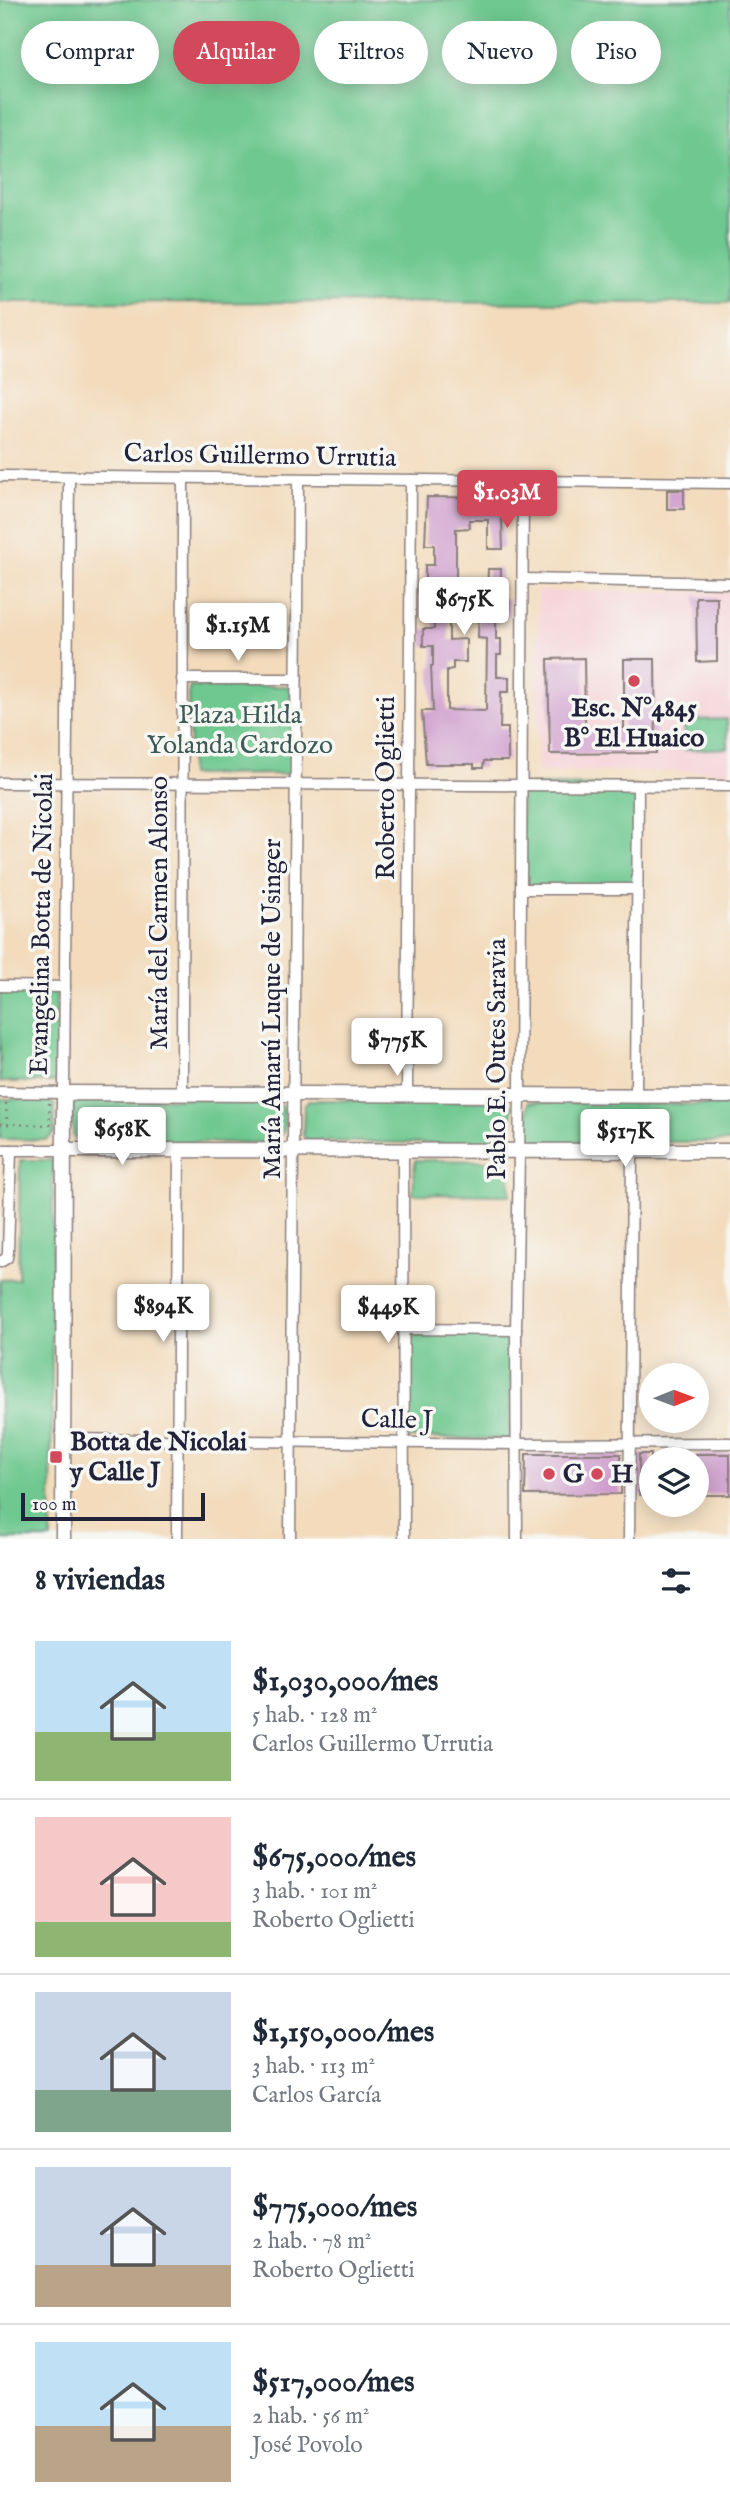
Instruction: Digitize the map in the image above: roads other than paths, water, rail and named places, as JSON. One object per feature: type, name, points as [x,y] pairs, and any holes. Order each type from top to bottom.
[{"type":"street","name":"Carlos Guillermo Urrutia","points":[[0,476],[730,482]]},
{"type":"street","name":"Evangelina Botta de Nicolai","points":[[63,1539],[65,1150],[57,1126],[64,1093],[69,477]]},
{"type":"street","name":"María del Carmen Alonso","points":[[182,1094],[183,479]]},
{"type":"street","name":"María Amarú Luque de Usinger","points":[[290,1539],[298,480]]},
{"type":"street","name":"Roberto Oglietti","points":[[407,1095],[411,481]]},
{"type":"street","name":"Pablo E. Outes Saravia","points":[[517,1539],[516,1330],[523,482]]},
{"type":"street","points":[[523,579],[730,583]]},
{"type":"street","points":[[182,679],[295,679]]},
{"type":"street","points":[[0,783],[730,786]]},
{"type":"street","points":[[636,1096],[638,786]]},
{"type":"street","points":[[521,889],[637,888]]},
{"type":"street","points":[[0,986],[65,987]]},
{"type":"street","points":[[3,1092],[730,1096]]},
{"type":"street","points":[[177,1539],[179,1149]]},
{"type":"street","points":[[0,1262],[6,1258],[8,1252],[5,1150],[730,1151]]},
{"type":"street","points":[[403,1150],[404,1539]]},
{"type":"street","points":[[629,1539],[632,1151]]},
{"type":"street","points":[[404,1329],[516,1330]]},
{"type":"street","name":"Calle J","points":[[63,1439],[517,1444],[730,1443]]},
{"type":"place","name":"Esc. N°4845 B° El Huaico","points":[[634,681]]},
{"type":"place","name":"Botta de Nicolai y Calle J","points":[[56,1457]]},
{"type":"place","name":"G","points":[[549,1474]]},
{"type":"place","name":"H","points":[[597,1474]]},
{"type":"park label","name":"Plaza Hilda Yolanda Cardozo","points":[[240,730]]}]
